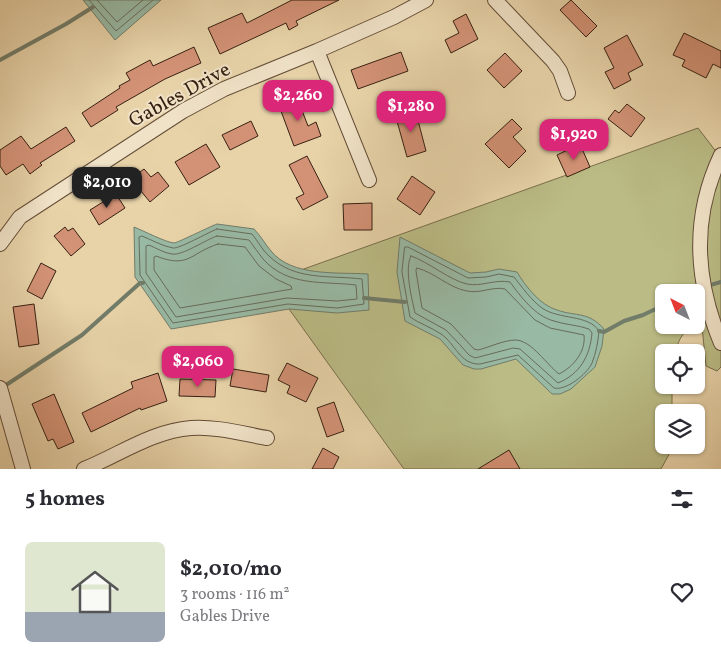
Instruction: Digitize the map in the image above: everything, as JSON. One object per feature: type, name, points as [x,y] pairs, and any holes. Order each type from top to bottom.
[{"type":"street","name":"Gables Drive","points":[[0,244],[20,217],[183,111],[224,89],[317,51],[394,17],[426,0]]},
{"type":"street","points":[[495,0],[553,61],[560,71],[568,93]]},
{"type":"street","points":[[317,51],[369,180]]},
{"type":"street","points":[[721,155],[712,173],[707,190],[700,242],[704,295],[711,320],[721,343]]},
{"type":"street","points":[[0,388],[23,469]]},
{"type":"street","points":[[84,469],[105,461],[144,440],[177,430],[192,428],[267,438]]},
{"type":"green space","points":[[698,128],[721,158],[721,367],[717,371],[706,366],[703,334],[705,334],[705,284],[655,284],[655,334],[683,334],[678,344],[655,344],[655,394],[672,394],[672,404],[655,404],[655,454],[669,454],[661,469],[404,469],[289,309],[301,270]]},
{"type":"water","points":[[83,0],[161,0],[115,40]]},
{"type":"water","points":[[217,224],[254,229],[271,251],[280,259],[303,269],[329,273],[368,274],[369,310],[337,313],[289,309],[171,329],[135,277],[134,227],[174,243]]},
{"type":"water","points":[[400,237],[470,273],[499,269],[517,272],[539,300],[551,308],[593,319],[604,329],[602,346],[595,367],[571,389],[560,394],[552,394],[516,359],[481,369],[474,369],[463,365],[440,339],[405,321],[397,272]]},
{"type":"building","points":[[292,0],[339,0],[296,21],[298,25],[289,30],[286,23],[220,54],[208,28],[242,13],[247,23]]},
{"type":"building","points":[[571,0],[597,26],[586,37],[560,10]]},
{"type":"building","points":[[466,14],[478,39],[451,53],[445,40],[459,33],[453,21]]},
{"type":"building","points":[[684,33],[721,51],[721,68],[713,64],[706,78],[682,66],[685,60],[673,55]]},
{"type":"building","points":[[627,35],[643,65],[628,73],[631,80],[614,89],[605,72],[614,68],[604,48]]},
{"type":"building","points":[[194,47],[201,63],[165,79],[116,107],[118,110],[91,127],[82,113],[130,80],[126,73],[150,60],[153,66]]},
{"type":"building","points":[[401,52],[408,71],[358,89],[351,70]]},
{"type":"building","points":[[505,53],[522,71],[504,88],[487,70]]},
{"type":"building","points":[[296,95],[308,126],[316,122],[321,136],[294,146],[278,103]]},
{"type":"building","points":[[627,104],[645,118],[631,137],[608,119],[615,110],[619,113]]},
{"type":"building","points":[[415,109],[426,151],[407,157],[395,114]]},
{"type":"building","points":[[512,119],[522,129],[513,137],[526,151],[509,168],[485,144]]},
{"type":"building","points":[[251,121],[258,136],[230,150],[222,135]]},
{"type":"building","points":[[66,127],[75,141],[40,163],[42,165],[30,174],[23,164],[6,175],[0,166],[0,150],[21,136],[31,149]]},
{"type":"building","points":[[206,144],[220,167],[189,185],[175,162]]},
{"type":"building","points":[[580,144],[590,167],[567,177],[557,155]]},
{"type":"building","points":[[307,156],[328,197],[303,210],[296,198],[304,194],[289,165]]},
{"type":"building","points":[[144,169],[151,177],[158,172],[169,186],[150,202],[131,179]]},
{"type":"building","points":[[412,176],[435,192],[420,215],[397,199]]},
{"type":"building","points":[[116,194],[125,208],[99,225],[90,210]]},
{"type":"building","points":[[372,203],[372,230],[344,230],[343,204]]},
{"type":"building","points":[[65,227],[68,231],[73,228],[85,244],[71,256],[54,236]]},
{"type":"building","points":[[41,263],[56,271],[42,299],[27,291]]},
{"type":"building","points":[[34,304],[39,344],[19,347],[13,307]]},
{"type":"building","points":[[287,363],[318,378],[306,402],[287,393],[290,386],[278,380]]},
{"type":"building","points":[[233,369],[269,375],[266,392],[230,386]]},
{"type":"building","points":[[158,373],[167,401],[141,410],[140,408],[91,432],[82,413],[133,388],[131,382]]},
{"type":"building","points":[[180,379],[216,380],[215,397],[179,396]]},
{"type":"building","points":[[54,394],[74,442],[58,449],[53,439],[48,441],[32,404]]},
{"type":"building","points":[[334,402],[344,431],[327,437],[317,408]]},
{"type":"building","points":[[323,448],[339,457],[333,469],[312,469]]},
{"type":"building","points":[[509,450],[520,469],[478,469]]},
{"type":"waterway","points":[[0,60],[93,7]]},
{"type":"waterway","points":[[705,287],[721,282]]},
{"type":"waterway","points":[[3,387],[82,335],[140,283],[143,283]]},
{"type":"waterway","points":[[364,298],[405,302]]},
{"type":"waterway","points":[[599,331],[604,332],[624,321],[655,309]]}]
